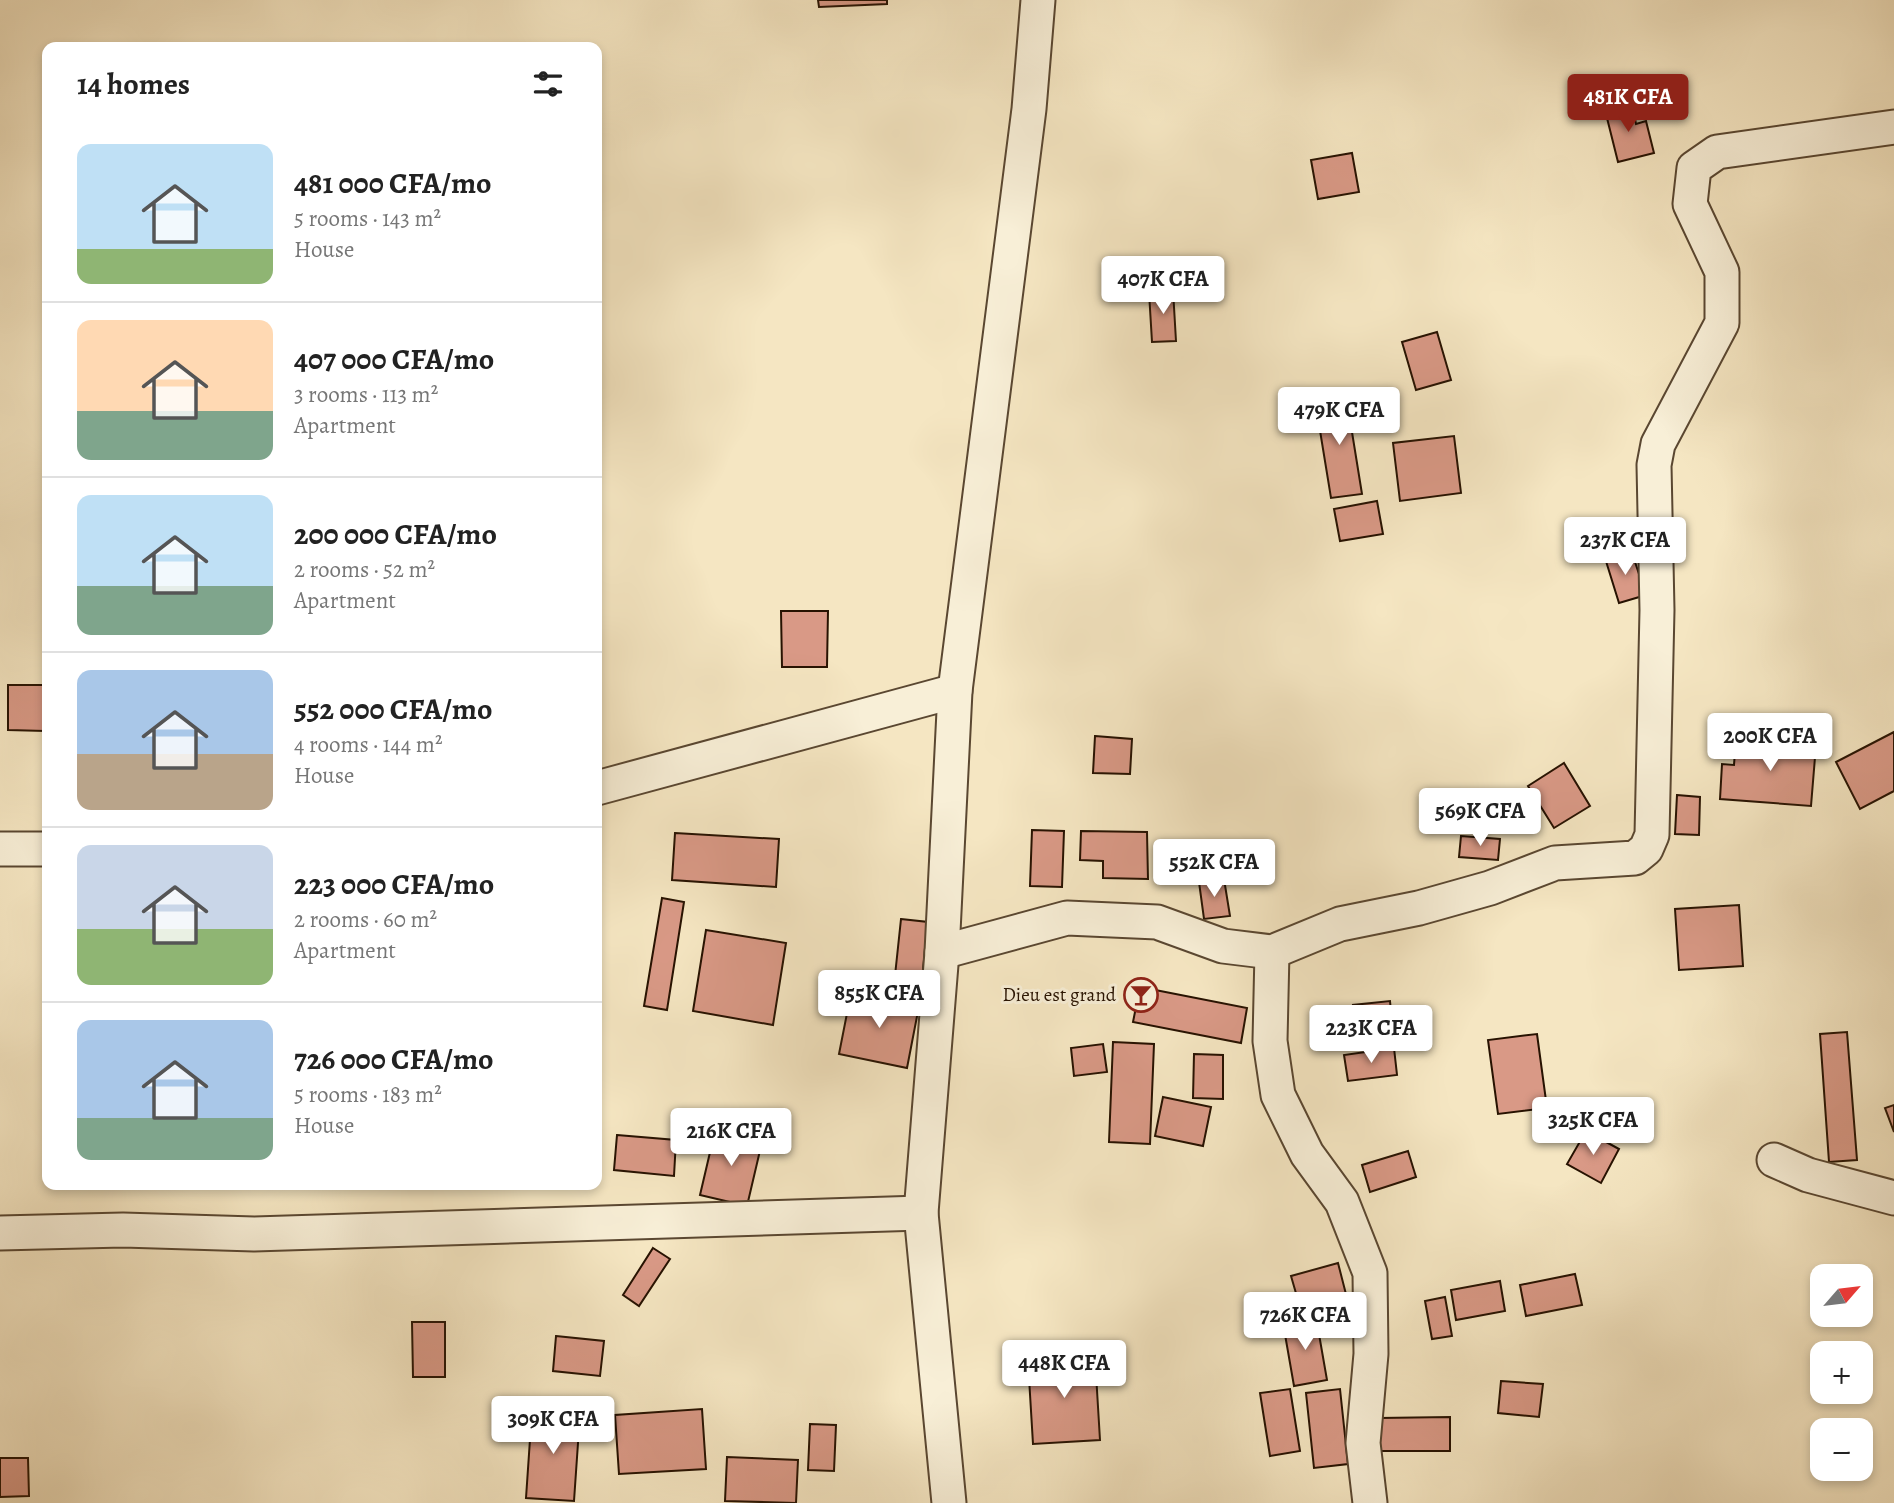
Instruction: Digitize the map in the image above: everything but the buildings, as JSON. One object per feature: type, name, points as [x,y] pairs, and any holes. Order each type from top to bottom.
[{"type":"street","points":[[949,1503],[921,1213],[942,951],[955,691],[1030,109],[1038,0]]},
{"type":"street","points":[[942,951],[1067,918],[1157,922],[1223,947],[1272,951],[1340,925],[1419,908],[1490,888],[1555,863],[1636,858],[1646,849],[1652,835],[1657,623],[1654,465],[1658,444],[1722,323],[1722,272],[1690,204],[1694,168],[1717,152],[1894,127]]},
{"type":"street","points":[[602,787],[955,691]]},
{"type":"street","points":[[0,849],[42,849]]},
{"type":"street","points":[[1272,951],[1270,1041],[1278,1095],[1307,1154],[1342,1202],[1370,1273],[1371,1354],[1363,1443],[1370,1503]]},
{"type":"street","points":[[1774,1160],[1808,1175],[1894,1198]]},
{"type":"street","points":[[0,1233],[122,1230],[267,1233],[921,1213]]},
{"type":"place","name":"Dieu est grand","points":[[1141,995]]}]
